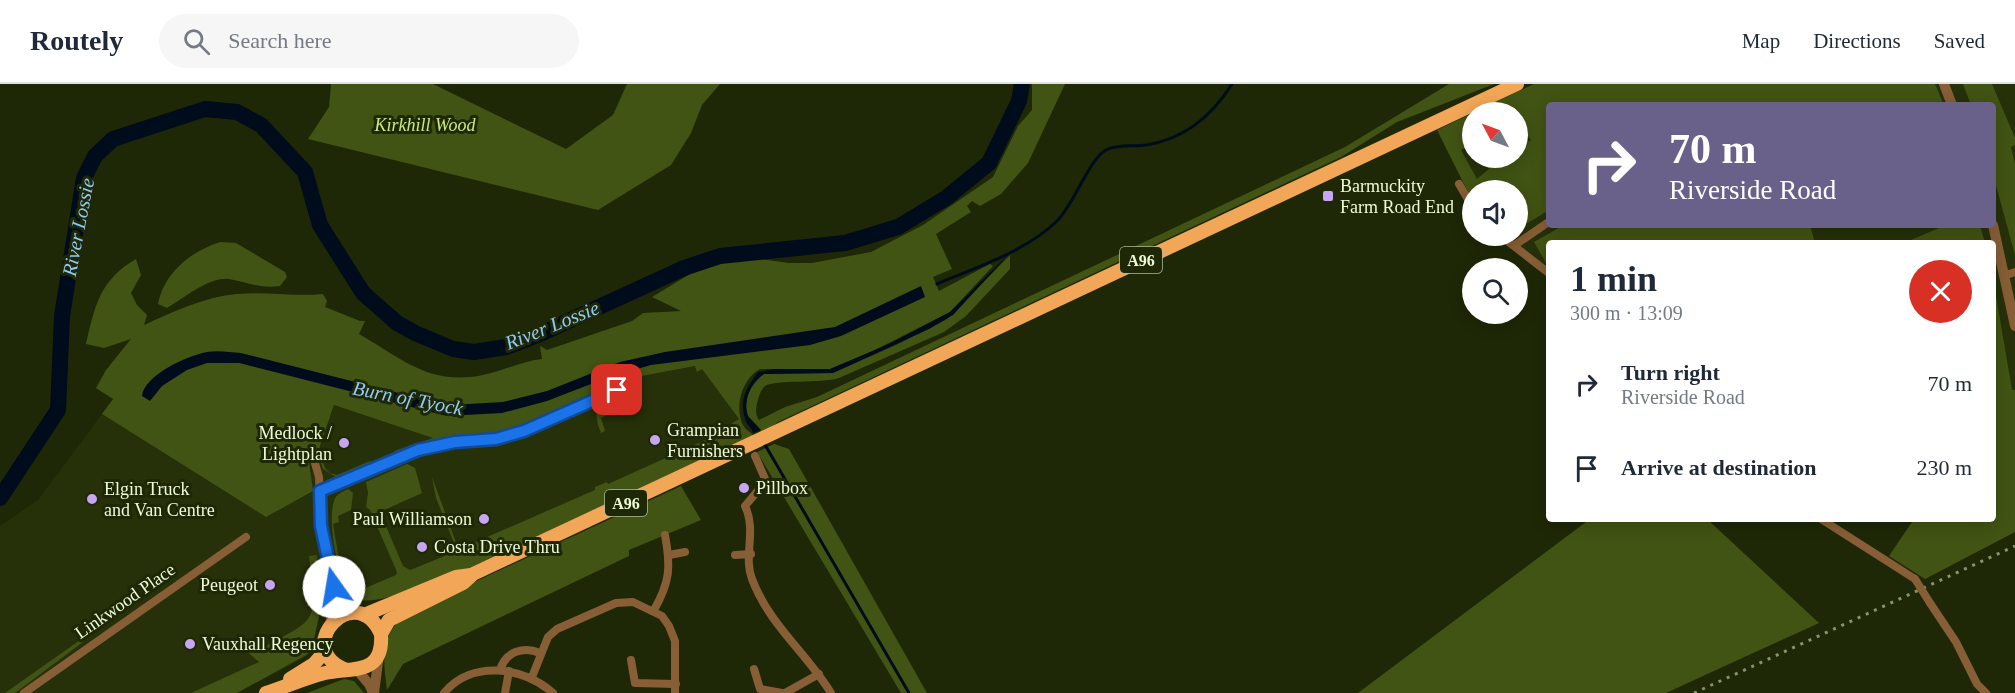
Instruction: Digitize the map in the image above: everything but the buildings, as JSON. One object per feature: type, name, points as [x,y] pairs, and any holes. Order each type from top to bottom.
[{"type":"highway","name":"A96","points":[[329,626],[341,615],[360,614],[456,577],[473,574],[759,445],[1516,84]]},
{"type":"highway","name":"A96","points":[[381,634],[390,620],[464,583],[473,574]]},
{"type":"highway","points":[[265,693],[325,673],[352,670],[374,662],[379,654],[381,634],[377,625],[360,614]]},
{"type":"highway","points":[[329,626],[324,642],[326,650],[334,663],[352,670]]},
{"type":"highway","points":[[265,693],[314,664],[326,650]]},
{"type":"street","points":[[1944,84],[1951,102]]},
{"type":"street","points":[[1459,184],[1462,189]]},
{"type":"street","points":[[1528,236],[1546,224]]},
{"type":"street","points":[[1994,228],[2010,273],[2015,326]]},
{"type":"street","points":[[1516,246],[1546,271]]},
{"type":"street","points":[[320,491],[418,450],[455,442],[496,439],[524,431],[617,390]]},
{"type":"street","points":[[759,445],[766,481],[745,506],[752,520],[751,577],[774,623],[819,674],[831,693]]},
{"type":"street","points":[[312,453],[320,491],[321,526],[334,587],[329,626]]},
{"type":"street","points":[[1826,522],[1915,579],[1956,642],[1977,684],[1986,693]]},
{"type":"street","points":[[654,610],[667,588],[669,555],[664,535]]},
{"type":"street","name":"Linkwood Place","points":[[24,693],[246,537]]},
{"type":"street","points":[[669,555],[685,552]]},
{"type":"street","points":[[735,555],[751,554]]},
{"type":"street","points":[[334,587],[345,604],[360,614]]},
{"type":"street","points":[[532,677],[548,637],[558,629],[616,603],[633,602],[654,610],[662,616],[675,641],[676,689],[635,683],[631,660]]},
{"type":"street","points":[[505,693],[505,670],[502,663],[515,652],[530,648],[540,653]]},
{"type":"street","points":[[373,693],[379,654]]},
{"type":"street","points":[[754,669],[760,689],[783,693],[819,674]]},
{"type":"street","points":[[352,670],[369,684],[373,693]]},
{"type":"street","points":[[444,693],[470,676],[505,670],[532,677],[554,693]]},
{"type":"shaded area","points":[[1534,84],[2015,84],[2015,532],[1925,579],[1889,556],[1912,522],[1996,522],[1996,240],[1546,240],[1546,266],[1520,246],[1528,246],[1528,180],[1467,180],[1437,130],[1462,118],[1462,168],[1528,168],[1528,102],[1495,102]]},
{"type":"shaded area","points":[[696,366],[702,369],[739,419],[728,428],[726,426],[703,441],[517,526],[358,591],[321,611],[312,648],[304,658],[237,693],[0,693],[0,526],[38,500],[102,414],[266,517],[312,471],[308,454],[322,443],[334,405],[438,439],[481,435],[512,429],[621,380]]},
{"type":"green space","name":"Kirkhill Wood","points":[[331,84],[433,84],[566,149],[613,115],[627,84],[720,84],[702,105],[691,133],[671,165],[598,210],[308,139],[329,107]]},
{"type":"green space","points":[[1032,84],[1065,84],[1028,163],[1001,194],[980,206],[972,201],[967,206],[971,212],[936,234],[952,269],[933,277],[939,291],[990,264],[993,266],[950,312],[867,354],[830,369],[760,369],[748,379],[744,386],[739,410],[743,425],[754,437],[467,569],[409,590],[380,599],[366,601],[353,599],[343,580],[333,537],[332,511],[335,499],[340,494],[348,489],[353,493],[351,510],[338,516],[339,522],[333,524],[343,572],[347,581],[358,591],[396,575],[397,572],[370,510],[366,507],[368,493],[366,482],[407,464],[415,468],[422,493],[380,512],[403,566],[410,570],[454,552],[456,548],[436,498],[432,477],[457,545],[462,548],[703,441],[739,419],[702,369],[697,372],[695,366],[621,380],[512,429],[438,439],[395,453],[394,451],[433,438],[334,405],[319,449],[325,468],[337,475],[370,461],[372,463],[336,477],[323,469],[316,450],[308,454],[313,491],[266,517],[102,414],[113,399],[96,388],[106,370],[131,339],[104,348],[86,344],[101,295],[114,276],[136,259],[141,275],[131,293],[137,305],[147,315],[144,325],[212,298],[247,293],[323,294],[327,301],[325,307],[365,321],[359,334],[403,361],[447,377],[483,375],[542,359],[540,346],[547,350],[632,321],[643,313],[681,311],[652,297],[700,268],[747,257],[789,263],[812,263],[871,252],[923,225],[993,177],[1018,126],[1032,110]]},
{"type":"green space","points":[[1449,84],[1494,84],[1397,122],[1341,157],[778,422],[763,434],[747,415],[748,395],[754,383],[764,374],[833,373],[898,344],[947,319],[1010,255],[1010,269],[966,316],[944,332],[839,378],[765,386],[757,403],[756,414],[759,420],[785,407],[817,397],[1345,147]]},
{"type":"green space","points":[[1534,84],[1935,84],[1943,102],[1546,102],[1546,212],[1528,223],[1528,180],[1462,180],[1437,130],[1462,118],[1462,168],[1471,168],[1477,179],[1490,168],[1528,168],[1528,142],[1531,140],[1528,136],[1528,102],[1495,102]]},
{"type":"green space","points":[[1963,84],[1992,84],[2015,138],[2015,145],[2011,147],[2015,164],[2015,255],[1996,185],[1996,102],[1970,102]]},
{"type":"green space","points":[[1559,228],[1811,228],[1814,240],[1546,240],[1546,263],[1534,242]]},
{"type":"green space","points":[[1939,228],[1981,228],[1984,240],[1911,240]]},
{"type":"green space","points":[[220,242],[236,243],[285,272],[287,277],[280,286],[273,287],[221,279],[197,289],[167,308],[158,304],[166,282],[180,265],[199,251]]},
{"type":"green space","points":[[1996,296],[2012,390],[2015,390],[2015,532],[1925,579],[1889,556],[1912,522],[1996,522]]},
{"type":"green space","points":[[624,394],[630,411],[628,412],[624,406],[601,418],[605,431],[601,433],[597,417],[599,406],[608,399]]},
{"type":"green space","points":[[774,444],[789,449],[927,693],[901,693],[757,452]]},
{"type":"green space","points":[[681,486],[701,520],[629,550],[629,556],[403,664],[387,690],[384,655],[388,638],[397,623],[438,599]]},
{"type":"green space","points":[[1586,522],[1710,522],[1819,623],[1666,693],[1358,693]]},
{"type":"green space","points":[[317,555],[323,598],[312,648],[308,654],[237,693],[191,693],[259,662],[243,648],[253,647],[258,650],[303,624],[312,608],[309,556]]},
{"type":"green space","points":[[83,638],[83,642],[15,693],[5,693]]},
{"type":"green space","points":[[344,679],[354,681],[364,693],[307,693]]},
{"type":"water","points":[[1012,251],[953,315],[929,329],[833,373],[764,374],[751,387],[747,398],[748,416],[761,430],[753,433],[744,414],[743,401],[744,395],[758,372],[774,369],[830,369],[891,343],[950,312]]},
{"type":"water","name":"Burn of Tyock","points":[[921,286],[925,297],[841,336],[810,345],[651,365],[609,377],[547,401],[502,413],[447,416],[239,363],[207,363],[187,370],[162,386],[150,401],[142,396],[150,381],[168,367],[199,354],[220,351],[241,353],[434,402],[451,405],[503,402],[547,391],[620,362],[665,352],[835,327]]},
{"type":"waterway","name":"River Lossie","points":[[0,498],[58,410],[62,316],[84,178],[95,156],[113,139],[205,109],[237,112],[261,125],[305,172],[320,225],[363,293],[397,323],[415,333],[453,349],[474,352],[506,347],[540,334],[684,268],[720,256],[845,243],[898,227],[946,198],[989,163],[1019,101],[1022,84]]},
{"type":"waterway","points":[[937,284],[1000,258],[1030,242],[1064,213],[1094,162],[1106,150],[1160,142],[1185,132],[1216,106],[1232,84]]},
{"type":"waterway","points":[[764,443],[909,693]]},
{"type":"railway","points":[[1694,693],[2015,546]]},
{"type":"place","name":"Barmuckity Farm Road End","points":[[1328,196]]},
{"type":"place","name":"Grampian Furnishers","points":[[655,440]]},
{"type":"place","name":"Medlock / Lightplan","points":[[344,443]]},
{"type":"place","name":"Pillbox","points":[[744,488]]},
{"type":"place","name":"Elgin Truck and Van Centre","points":[[92,499]]},
{"type":"place","name":"Paul Williamson","points":[[484,519]]},
{"type":"place","name":"Costa Drive Thru","points":[[422,547]]},
{"type":"place","name":"Peugeot","points":[[270,585]]},
{"type":"place","name":"Vauxhall Regency","points":[[190,644]]},
{"type":"route","points":[[334,587],[321,526],[320,491],[418,450],[455,442],[496,439],[524,431],[617,390]]}]
